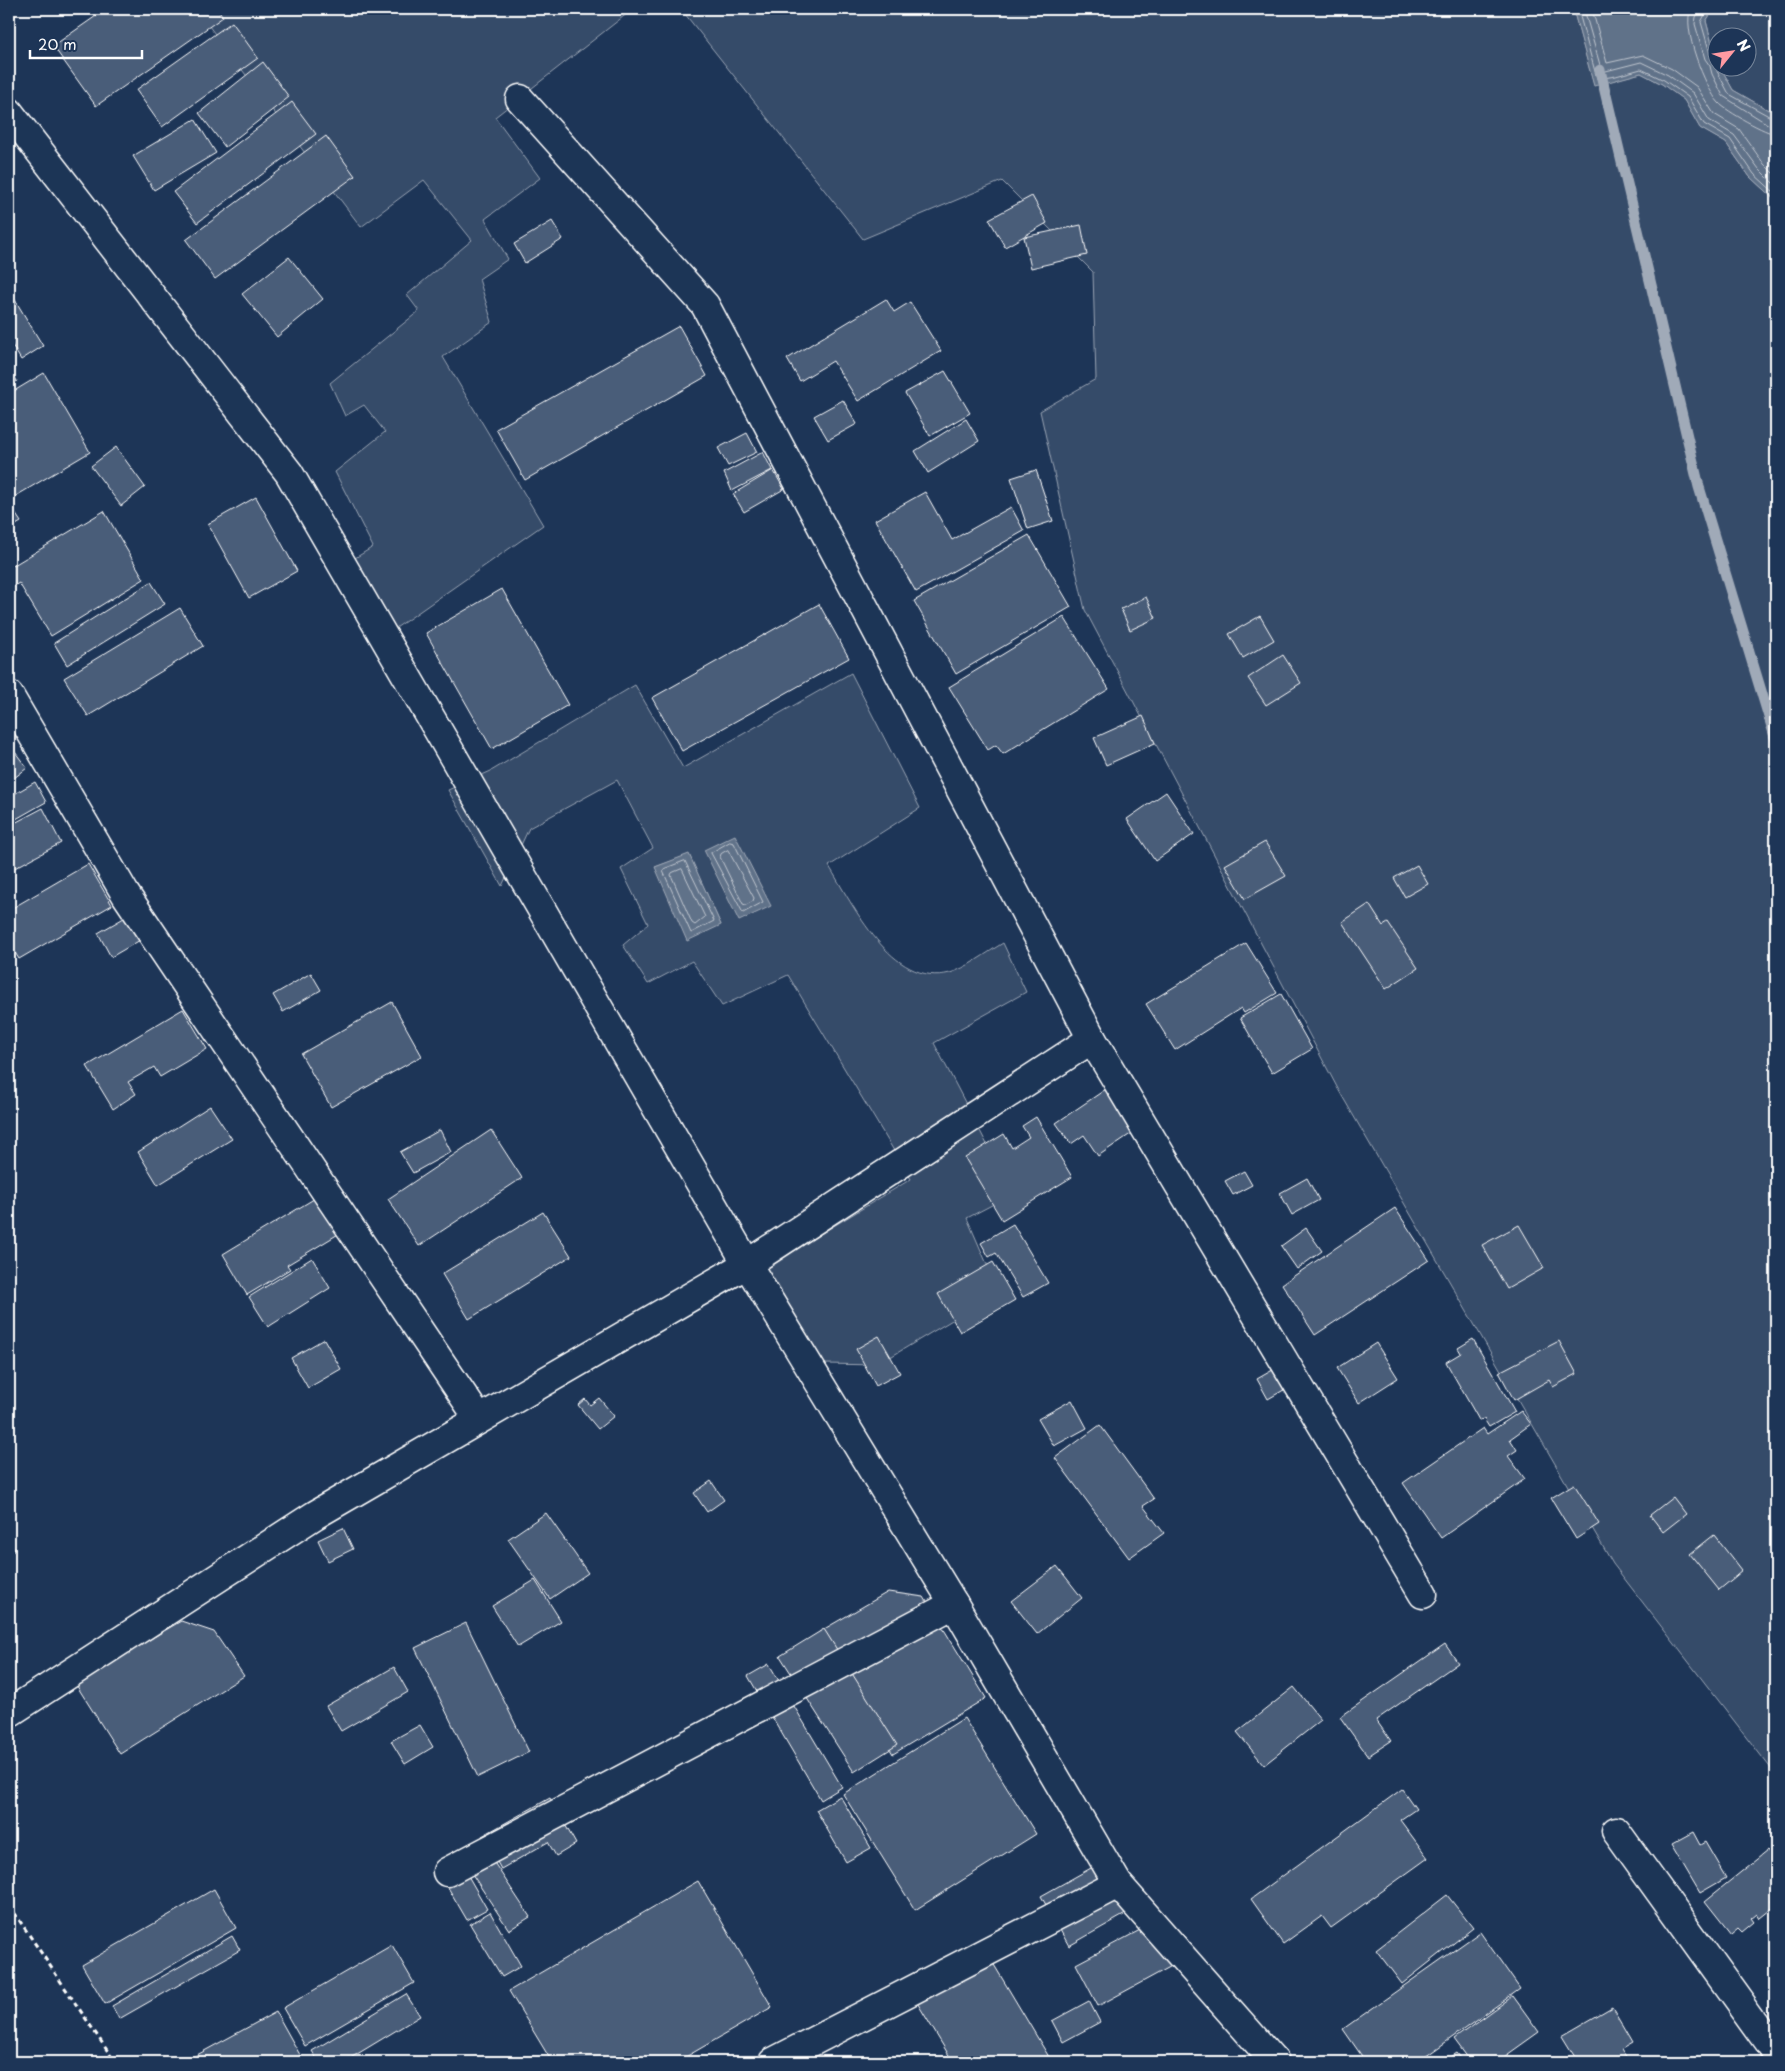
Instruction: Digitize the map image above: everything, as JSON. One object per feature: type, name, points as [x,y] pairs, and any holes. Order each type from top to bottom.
[{"type":"street","points":[[520,99],[705,306],[1092,1039],[1423,1594]]},
{"type":"street","points":[[9,112],[289,473],[747,1264],[954,1604],[1118,1884],[1275,2062]]},
{"type":"street","points":[[9,695],[126,895],[479,1419]]},
{"type":"street","points":[[9,1713],[315,1515],[747,1264],[1092,1039]]},
{"type":"street","points":[[446,1872],[954,1604]]},
{"type":"street","points":[[1616,1831],[1776,2053]]},
{"type":"street","points":[[773,2062],[1118,1884]]},
{"type":"path","points":[[9,1904],[115,2062]]},
{"type":"shaded area","points":[[196,9],[633,9],[495,117],[540,178],[485,219],[508,259],[479,279],[492,322],[443,357],[543,525],[393,630],[355,558],[373,547],[335,472],[385,432],[364,405],[345,416],[330,383],[419,311],[407,295],[472,240],[424,180],[361,227]]},
{"type":"shaded area","points":[[681,9],[1573,9],[1594,85],[1641,73],[1662,84],[1684,100],[1700,128],[1726,143],[1750,177],[1776,201],[1776,1775],[1613,1564],[1338,1089],[1085,610],[1040,411],[1096,379],[1093,272],[1002,181],[863,239]]},
{"type":"shaded area","points":[[1714,9],[1776,9],[1776,117],[1770,111],[1733,90],[1726,78],[1758,78],[1758,28],[1708,28],[1706,21]]},
{"type":"shaded area","points":[[851,673],[920,808],[829,866],[877,940],[893,956],[910,968],[929,974],[950,973],[969,964],[1003,943],[1026,992],[934,1043],[1013,1194],[967,1218],[999,1292],[877,1365],[825,1364],[766,1267],[911,1179],[788,975],[722,1006],[692,961],[648,984],[623,945],[648,924],[621,869],[653,848],[617,780],[529,828],[502,886],[448,790],[491,771],[635,685],[683,768]],"holes":[[[689,855],[721,925],[655,867]]]},
{"type":"water","points":[[1573,9],[1714,9],[1706,21],[1708,29],[1708,78],[1726,78],[1733,90],[1770,111],[1776,117],[1776,201],[1750,177],[1726,143],[1700,128],[1684,100],[1662,84],[1641,73],[1594,86]]},
{"type":"water","points":[[735,835],[771,906],[739,921],[704,850]]},
{"type":"water","points":[[689,854],[721,925],[687,941],[655,867]]},
{"type":"building","points":[[106,9],[218,9],[223,17],[96,106],[53,46]]},
{"type":"building","points":[[232,22],[258,58],[162,127],[136,90]]},
{"type":"building","points":[[263,62],[289,97],[225,147],[199,113]]},
{"type":"building","points":[[292,102],[316,134],[197,223],[173,192]]},
{"type":"building","points":[[195,119],[216,153],[154,190],[133,156]]},
{"type":"building","points":[[326,136],[355,176],[215,279],[186,240]]},
{"type":"building","points":[[1032,196],[1047,223],[1005,247],[989,219]]},
{"type":"building","points":[[552,221],[563,239],[525,263],[514,244]]},
{"type":"building","points":[[1081,225],[1087,255],[1031,268],[1024,237]]},
{"type":"building","points":[[289,257],[323,299],[277,337],[242,294]]},
{"type":"building","points":[[9,290],[43,346],[21,360],[9,340]]},
{"type":"building","points":[[886,299],[894,312],[910,302],[941,351],[858,401],[833,361],[800,381],[787,359]]},
{"type":"building","points":[[679,326],[707,376],[525,480],[496,429]]},
{"type":"building","points":[[9,367],[17,381],[9,386]]},
{"type":"building","points":[[945,371],[970,413],[930,436],[905,393]]},
{"type":"building","points":[[44,373],[90,452],[9,500],[9,394]]},
{"type":"building","points":[[843,400],[857,424],[828,440],[814,416]]},
{"type":"building","points":[[966,419],[979,441],[928,473],[915,451]]},
{"type":"building","points":[[747,433],[757,452],[728,466],[718,448]]},
{"type":"building","points":[[116,447],[145,487],[121,506],[91,466]]},
{"type":"building","points":[[763,452],[772,470],[732,491],[724,473]]},
{"type":"building","points":[[773,470],[784,489],[744,512],[733,494]]},
{"type":"building","points":[[1036,470],[1053,521],[1028,529],[1011,478]]},
{"type":"building","points":[[925,492],[952,540],[1011,507],[1024,531],[916,592],[875,520]]},
{"type":"building","points":[[256,497],[297,571],[249,598],[208,524]]},
{"type":"building","points":[[9,504],[21,522],[9,529]]},
{"type":"building","points":[[104,511],[144,579],[51,636],[19,583],[9,589],[9,568]]},
{"type":"building","points":[[1029,535],[1071,607],[956,674],[914,601]]},
{"type":"building","points":[[151,582],[165,604],[67,665],[54,643]]},
{"type":"building","points":[[502,589],[568,705],[492,749],[426,633]]},
{"type":"building","points":[[1146,597],[1156,618],[1130,630],[1121,609]]},
{"type":"building","points":[[819,604],[849,658],[682,751],[652,698]]},
{"type":"building","points":[[180,608],[203,646],[88,716],[64,678]]},
{"type":"building","points":[[1260,616],[1274,640],[1243,658],[1229,634]]},
{"type":"building","points":[[1064,617],[1109,689],[1003,754],[996,745],[988,750],[949,687]]},
{"type":"building","points":[[1283,655],[1301,683],[1266,705],[1248,678]]},
{"type":"building","points":[[1143,716],[1155,743],[1106,765],[1094,738]]},
{"type":"building","points":[[12,748],[27,768],[9,782],[9,750]]},
{"type":"building","points":[[35,782],[46,802],[9,823],[9,797]]},
{"type":"building","points":[[1166,792],[1194,834],[1155,861],[1127,819]]},
{"type":"building","points":[[43,808],[61,843],[9,871],[9,826]]},
{"type":"building","points":[[1265,842],[1286,876],[1245,899],[1225,865]]},
{"type":"building","points":[[88,864],[112,905],[19,959],[9,943],[9,910]]},
{"type":"building","points":[[1417,865],[1428,884],[1405,897],[1394,878]]},
{"type":"building","points":[[1369,904],[1383,926],[1388,923],[1418,968],[1386,989],[1342,922]]},
{"type":"building","points":[[129,915],[142,939],[111,957],[98,933]]},
{"type":"building","points":[[1246,943],[1277,993],[1244,1013],[1241,1008],[1175,1050],[1146,1004]]},
{"type":"building","points":[[311,973],[321,990],[283,1012],[273,995]]},
{"type":"building","points":[[1281,994],[1312,1049],[1272,1073],[1240,1018]]},
{"type":"building","points":[[392,1002],[422,1056],[331,1107],[301,1054]]},
{"type":"building","points":[[183,1009],[207,1049],[160,1077],[154,1067],[128,1082],[136,1094],[113,1109],[87,1066]]},
{"type":"building","points":[[1112,1085],[1141,1127],[1098,1156],[1084,1135],[1071,1144],[1056,1123]]},
{"type":"building","points":[[210,1106],[232,1139],[158,1185],[138,1152]]},
{"type":"building","points":[[1036,1117],[1072,1177],[1002,1220],[965,1158],[1004,1134],[1012,1148],[1029,1137],[1022,1126]]},
{"type":"building","points":[[440,1130],[451,1152],[413,1173],[400,1152]]},
{"type":"building","points":[[491,1130],[522,1178],[419,1246],[388,1199]]},
{"type":"building","points":[[1244,1171],[1252,1185],[1233,1195],[1225,1181]]},
{"type":"building","points":[[1307,1178],[1319,1200],[1292,1215],[1280,1193]]},
{"type":"building","points":[[327,1191],[345,1230],[287,1265],[290,1269],[247,1295],[223,1254]]},
{"type":"building","points":[[1395,1208],[1429,1260],[1315,1335],[1282,1284]]},
{"type":"building","points":[[543,1212],[571,1256],[469,1319],[442,1274]]},
{"type":"building","points":[[1013,1224],[1048,1283],[1023,1297],[996,1253],[989,1257],[981,1243]]},
{"type":"building","points":[[1519,1225],[1544,1268],[1507,1289],[1482,1245]]},
{"type":"building","points":[[1306,1228],[1322,1251],[1297,1269],[1281,1246]]},
{"type":"building","points":[[312,1258],[330,1288],[268,1327],[249,1297]]},
{"type":"building","points":[[993,1262],[1015,1300],[960,1332],[938,1294]]},
{"type":"building","points":[[879,1336],[900,1373],[876,1386],[856,1349]]},
{"type":"building","points":[[324,1339],[341,1369],[308,1388],[291,1358]]},
{"type":"building","points":[[1473,1339],[1515,1412],[1489,1427],[1484,1419],[1479,1420],[1446,1362],[1461,1353],[1458,1348]]},
{"type":"building","points":[[1559,1341],[1577,1374],[1553,1387],[1549,1380],[1514,1400],[1499,1372]]},
{"type":"building","points":[[1376,1343],[1398,1378],[1359,1403],[1337,1368]]},
{"type":"building","points":[[1278,1367],[1289,1387],[1268,1399],[1257,1379]]},
{"type":"building","points":[[599,1398],[614,1416],[598,1429],[578,1405],[585,1399],[590,1405]]},
{"type":"building","points":[[1072,1400],[1087,1428],[1054,1446],[1038,1419]]},
{"type":"building","points":[[1521,1411],[1531,1424],[1510,1439],[1517,1450],[1508,1456],[1525,1479],[1441,1538],[1403,1483],[1483,1428],[1487,1434]]},
{"type":"building","points":[[1100,1425],[1154,1499],[1143,1506],[1164,1533],[1129,1558],[1055,1458]]},
{"type":"building","points":[[711,1481],[724,1500],[707,1512],[694,1493]]},
{"type":"building","points":[[1574,1484],[1599,1524],[1576,1539],[1551,1498]]},
{"type":"building","points":[[1673,1497],[1686,1514],[1663,1532],[1650,1515]]},
{"type":"building","points":[[546,1513],[588,1573],[550,1599],[508,1539]]},
{"type":"building","points":[[343,1528],[353,1549],[328,1561],[318,1540]]},
{"type":"building","points":[[1714,1535],[1742,1571],[1719,1590],[1690,1554]]},
{"type":"building","points":[[9,1540],[15,1550],[9,1554]]},
{"type":"building","points":[[1057,1566],[1082,1598],[1037,1634],[1011,1601]]},
{"type":"building","points":[[535,1580],[561,1621],[518,1647],[492,1606]]},
{"type":"building","points":[[888,1592],[924,1597],[986,1698],[893,1754],[819,1632]]},
{"type":"building","points":[[181,1621],[214,1632],[244,1676],[120,1754],[75,1683]]},
{"type":"building","points":[[466,1623],[529,1752],[478,1777],[415,1648]]},
{"type":"building","points":[[824,1629],[897,1745],[854,1772],[780,1656]]},
{"type":"building","points":[[1445,1644],[1458,1663],[1376,1720],[1391,1741],[1368,1756],[1340,1717]]},
{"type":"building","points":[[769,1664],[842,1787],[821,1800],[748,1676]]},
{"type":"building","points":[[394,1667],[408,1692],[341,1731],[326,1706]]},
{"type":"building","points":[[1294,1687],[1321,1720],[1264,1765],[1237,1732]]},
{"type":"building","points":[[964,1718],[1036,1834],[915,1910],[843,1794]]},
{"type":"building","points":[[420,1725],[433,1747],[405,1764],[391,1741]]},
{"type":"building","points":[[1402,1789],[1416,1809],[1400,1820],[1428,1858],[1331,1928],[1322,1916],[1283,1944],[1251,1899]]},
{"type":"building","points":[[840,1796],[871,1848],[846,1862],[816,1810]]},
{"type":"building","points":[[550,1798],[576,1844],[556,1856],[548,1842],[501,1869],[482,1836]]},
{"type":"building","points":[[1693,1832],[1700,1845],[1705,1842],[1726,1878],[1700,1893],[1671,1844]]},
{"type":"building","points":[[1776,1841],[1776,1854],[1770,1844]]},
{"type":"building","points":[[1767,1851],[1776,1862],[1776,1897],[1771,1901],[1775,1906],[1760,1918],[1757,1913],[1751,1918],[1754,1922],[1742,1932],[1738,1928],[1731,1934],[1705,1901]]},
{"type":"building","points":[[1119,1857],[1145,1903],[1069,1946],[1041,1896],[1100,1863],[1103,1867]]},
{"type":"building","points":[[459,1860],[487,1909],[467,1920],[439,1872]]},
{"type":"building","points":[[493,1861],[530,1917],[509,1930],[472,1874]]},
{"type":"building","points":[[698,1881],[772,2007],[677,2062],[552,2062],[509,1991]]},
{"type":"building","points":[[214,1889],[236,1928],[105,2004],[82,1965]]},
{"type":"building","points":[[1447,1895],[1473,1928],[1402,1984],[1376,1950]]},
{"type":"building","points":[[490,1912],[521,1966],[502,1977],[470,1924]]},
{"type":"building","points":[[1157,1921],[1179,1962],[1098,2006],[1076,1964]]},
{"type":"building","points":[[1480,1932],[1520,1989],[1418,2062],[1366,2062],[1343,2029]]},
{"type":"building","points":[[232,1936],[240,1950],[119,2019],[112,2006]]},
{"type":"building","points":[[981,1943],[1052,2062],[953,2062],[907,1986]]},
{"type":"building","points":[[392,1945],[414,1983],[305,2046],[283,2008]]},
{"type":"building","points":[[406,1994],[420,2016],[344,2062],[319,2062],[312,2051]]},
{"type":"building","points":[[1513,1996],[1539,2032],[1497,2062],[1471,2062],[1454,2039]]},
{"type":"building","points":[[1089,2001],[1100,2022],[1063,2042],[1052,2021]]},
{"type":"building","points":[[1612,2007],[1633,2043],[1621,2050],[1629,2062],[1578,2062],[1562,2036]]},
{"type":"building","points":[[276,2012],[304,2062],[184,2062]]},
{"type":"building","points":[[1457,2053],[1464,2062],[1443,2062]]},
{"type":"waterway","points":[[1600,70],[1699,487],[1776,740]]}]
